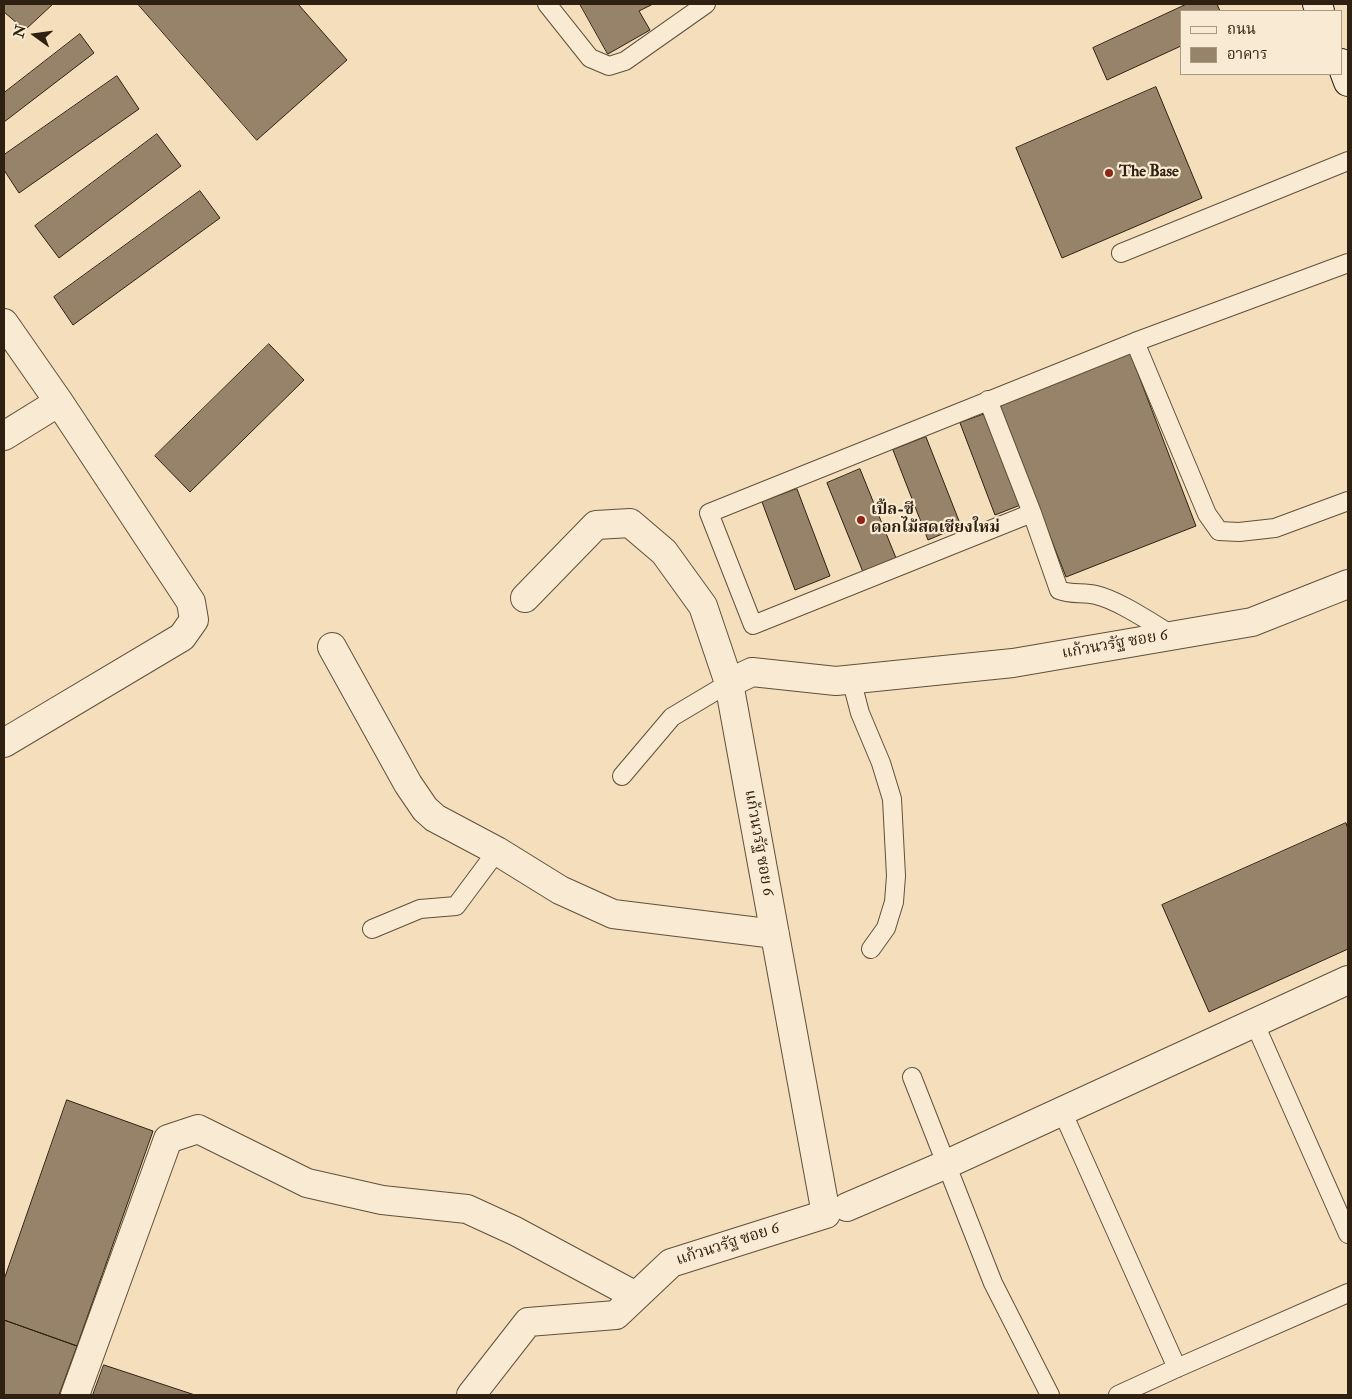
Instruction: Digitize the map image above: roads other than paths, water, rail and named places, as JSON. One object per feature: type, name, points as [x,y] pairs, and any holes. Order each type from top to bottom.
[{"type":"street","points":[[1342,66],[1348,82]]},
{"type":"street","points":[[4,323],[59,402],[191,602],[194,620],[182,637],[4,743]]},
{"type":"street","points":[[4,436],[59,402]]},
{"type":"street","points":[[525,598],[596,525],[630,523],[664,552],[702,606],[729,683]]},
{"type":"street","name":"แก้วนวรัฐ ซอย 6","points":[[471,1395],[528,1322],[616,1315],[671,1263],[826,1214],[729,683],[752,672],[836,680],[1013,663],[1252,622],[1348,584]]},
{"type":"street","points":[[332,647],[408,784],[425,809],[434,818],[497,851],[560,890],[613,914],[775,934]]},
{"type":"street","points":[[847,1207],[947,1164],[1348,980]]},
{"type":"street","points":[[75,1395],[168,1140],[198,1128],[308,1183],[382,1200],[467,1209],[515,1231],[636,1296]]},
{"type":"lane","points":[[547,4],[590,58],[609,66],[625,61],[706,4]]},
{"type":"lane","points":[[1121,253],[1348,161]]},
{"type":"lane","points":[[1032,514],[753,625],[709,513],[1135,342],[1348,263]]},
{"type":"lane","points":[[1135,342],[1207,514],[1219,531],[1239,532],[1275,528],[1348,500]]},
{"type":"lane","points":[[988,400],[1059,590],[1068,594],[1098,595],[1146,619],[1172,635]]},
{"type":"lane","points":[[852,679],[860,714],[881,763],[892,799],[894,826],[896,876],[894,902],[886,928],[870,949]]},
{"type":"lane","points":[[622,776],[672,717],[729,683]]},
{"type":"lane","points":[[372,929],[420,909],[456,906],[497,851]]},
{"type":"lane","points":[[1254,1022],[1348,1234]]},
{"type":"lane","points":[[912,1077],[993,1283],[1050,1395]]},
{"type":"lane","points":[[1062,1111],[1177,1368]]},
{"type":"lane","points":[[1118,1395],[1348,1293]]},
{"type":"place","name":"The Base","points":[[1109,173]]},
{"type":"place","name":"เปิ้ล-ซี ดอกไม้สดเชียงใหม่","points":[[861,520]]}]
